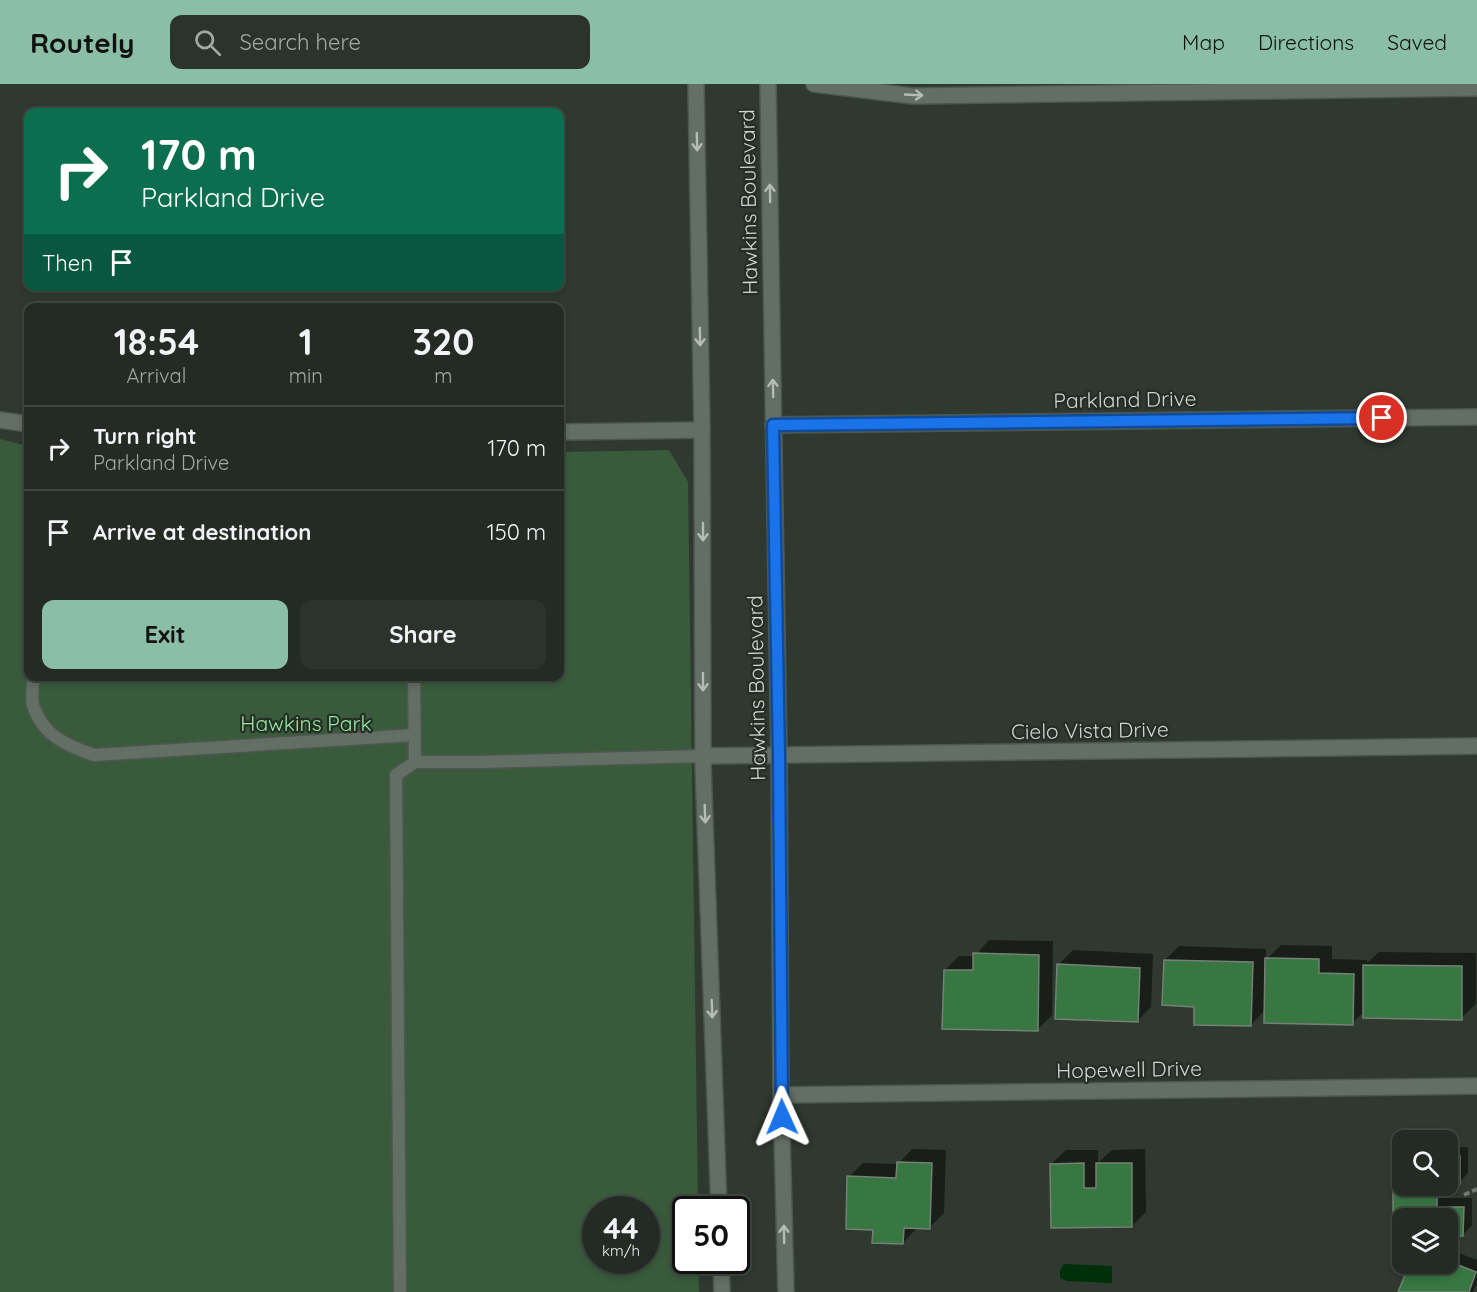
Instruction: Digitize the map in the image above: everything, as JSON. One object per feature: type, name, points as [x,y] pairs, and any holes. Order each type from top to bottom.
[{"type":"main road","points":[[696,84],[702,430],[704,756],[719,1196]]},
{"type":"main road","name":"Hawkins Boulevard","points":[[768,84],[779,756],[781,1095],[786,1292]]},
{"type":"main road","points":[[814,84],[913,96],[1477,88]]},
{"type":"main road","points":[[988,84],[1000,96]]},
{"type":"main road","name":"Parkland Drive","points":[[773,425],[1477,417]]},
{"type":"main road","points":[[0,420],[24,423]]},
{"type":"main road","points":[[564,432],[702,430]]},
{"type":"main road","name":"Cielo Vista Drive","points":[[704,756],[1477,746]]},
{"type":"main road","name":"Hopewell Drive","points":[[781,1095],[1477,1086]]},
{"type":"main road","points":[[721,1274],[722,1292]]},
{"type":"lane","points":[[34,681],[33,704],[44,727],[66,745],[94,755],[414,735]]},
{"type":"lane","points":[[414,681],[415,762]]},
{"type":"lane","points":[[400,1292],[396,775],[415,762],[704,756]]},
{"type":"path","points":[[1464,1195],[1477,1189]]},
{"type":"green space","name":"Hawkins Park","points":[[0,439],[24,445],[24,681],[564,681],[564,452],[669,450],[688,482],[698,1196],[672,1196],[672,1274],[698,1274],[699,1292],[0,1292]]},
{"type":"shaded area","points":[[1064,1264],[1112,1266],[1112,1283],[1067,1281],[1060,1278],[1060,1270]]},
{"type":"building","points":[[973,953],[1039,955],[1038,1031],[942,1029],[944,970],[973,970]]},
{"type":"building","points":[[1265,958],[1319,959],[1319,973],[1354,974],[1353,1025],[1264,1023]]},
{"type":"building","points":[[1164,960],[1253,962],[1251,1026],[1194,1025],[1194,1007],[1162,1005]]},
{"type":"building","points":[[1057,964],[1140,968],[1138,1022],[1055,1019]]},
{"type":"building","points":[[1363,965],[1462,966],[1462,1020],[1363,1018]]},
{"type":"building","points":[[1458,1156],[1460,1156],[1460,1184],[1458,1184]]},
{"type":"building","points":[[897,1162],[932,1163],[930,1229],[904,1228],[903,1244],[872,1243],[873,1230],[846,1229],[847,1176],[896,1178]]},
{"type":"building","points":[[1084,1163],[1084,1188],[1096,1188],[1096,1163],[1132,1163],[1132,1227],[1051,1228],[1050,1164]]},
{"type":"building","points":[[1393,1196],[1437,1196],[1437,1207],[1464,1207],[1463,1236],[1458,1236],[1458,1208],[1393,1208]]},
{"type":"building","points":[[1458,1265],[1476,1272],[1469,1292],[1398,1292],[1405,1274],[1458,1274]]},
{"type":"route","points":[[782,1117],[773,425],[1382,418]]}]
